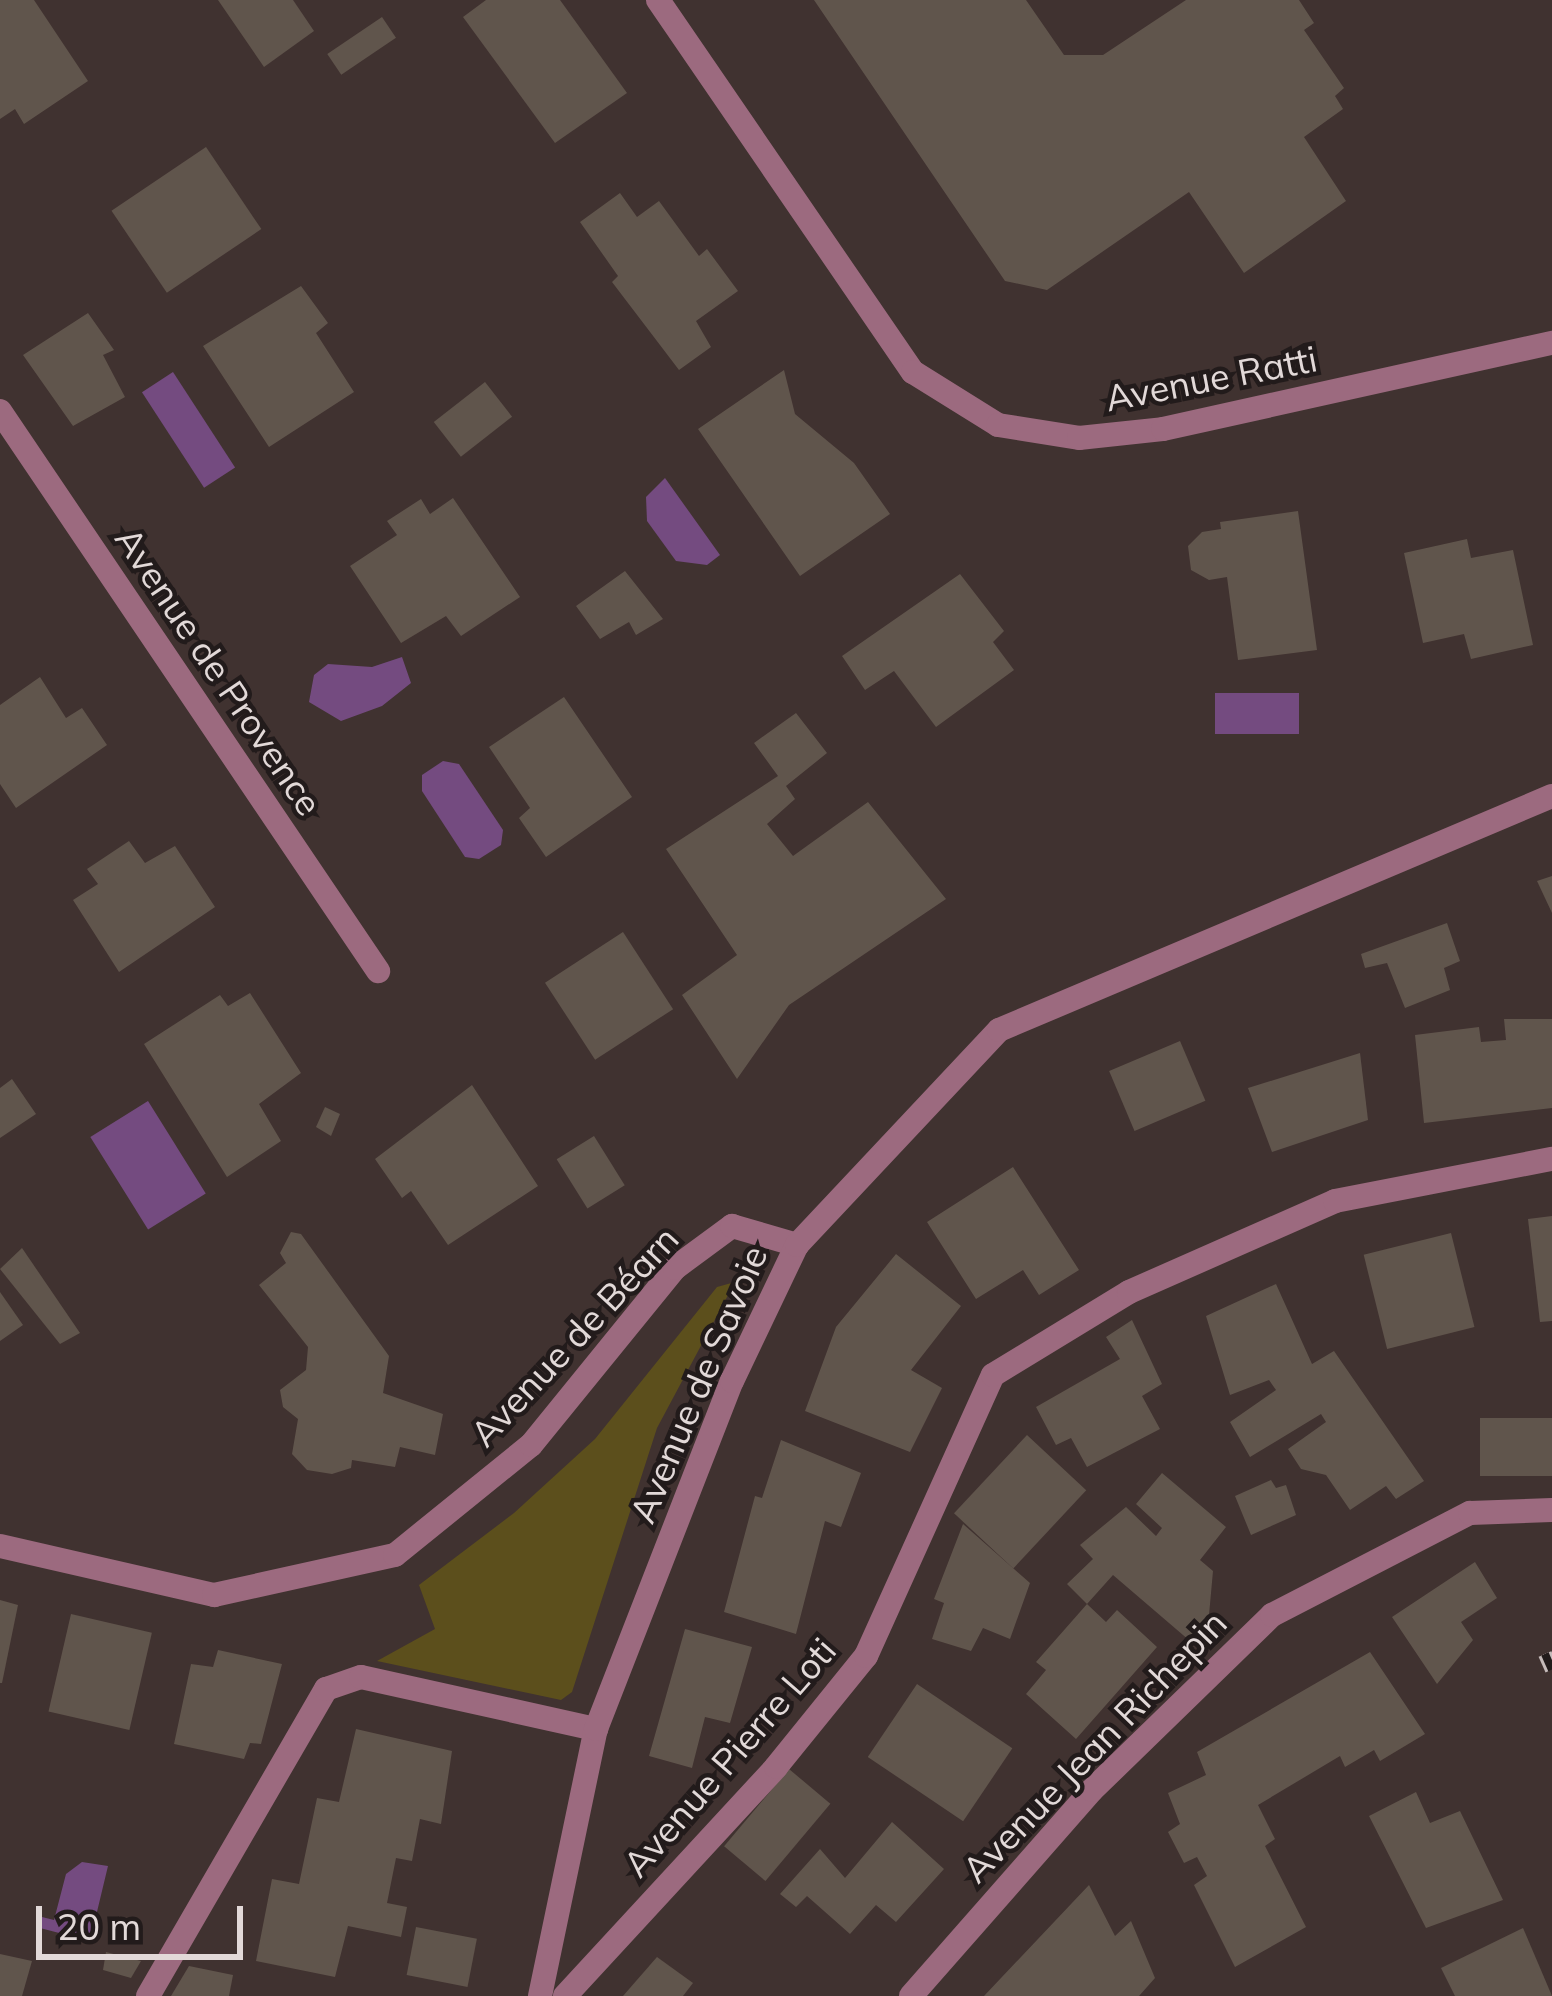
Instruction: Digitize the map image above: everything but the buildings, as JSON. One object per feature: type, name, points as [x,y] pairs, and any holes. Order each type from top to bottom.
[{"type":"street","name":"Avenue Ratti","points":[[658,0],[913,372],[998,425],[1079,438],[1163,429],[1552,343]]},
{"type":"street","name":"Avenue de Provence","points":[[0,411],[378,971]]},
{"type":"street","name":"Avenue de Savoie","points":[[540,1996],[596,1730],[732,1381],[797,1245],[999,1030],[1552,796]]},
{"type":"street","name":"Avenue Pierre Loti","points":[[565,1996],[776,1767],[866,1656],[993,1375],[1129,1292],[1335,1201],[1552,1159]]},
{"type":"street","name":"Avenue de Béarn","points":[[0,1546],[214,1595],[395,1555],[531,1444],[675,1268],[732,1226],[797,1245]]},
{"type":"street","name":"Avenue Jean Richepin","points":[[911,1996],[1092,1790],[1272,1615],[1470,1513],[1552,1510]]},
{"type":"street","points":[[148,1996],[326,1689],[361,1678],[596,1730]]},
{"type":"shaded area","points":[[173,372],[235,468],[204,488],[142,392]]},
{"type":"shaded area","points":[[665,478],[720,555],[707,565],[676,561],[647,521],[646,497]]},
{"type":"shaded area","points":[[402,657],[411,683],[382,706],[341,721],[309,702],[314,675],[328,664],[372,667]]},
{"type":"shaded area","points":[[1215,693],[1299,693],[1299,734],[1215,734]]},
{"type":"shaded area","points":[[443,761],[459,764],[503,830],[501,845],[479,859],[465,857],[422,791],[422,775]]},
{"type":"shaded area","points":[[148,1101],[206,1193],[148,1229],[90,1137]]},
{"type":"shaded area","points":[[735,1282],[657,1428],[572,1692],[561,1700],[377,1661],[435,1629],[419,1585],[514,1513],[595,1439],[717,1287]]},
{"type":"shaded area","points":[[82,1862],[108,1866],[90,1941],[40,1928],[42,1917],[54,1920],[66,1874]]},
{"type":"railway","points":[[1545,1654],[1552,1670]]}]
